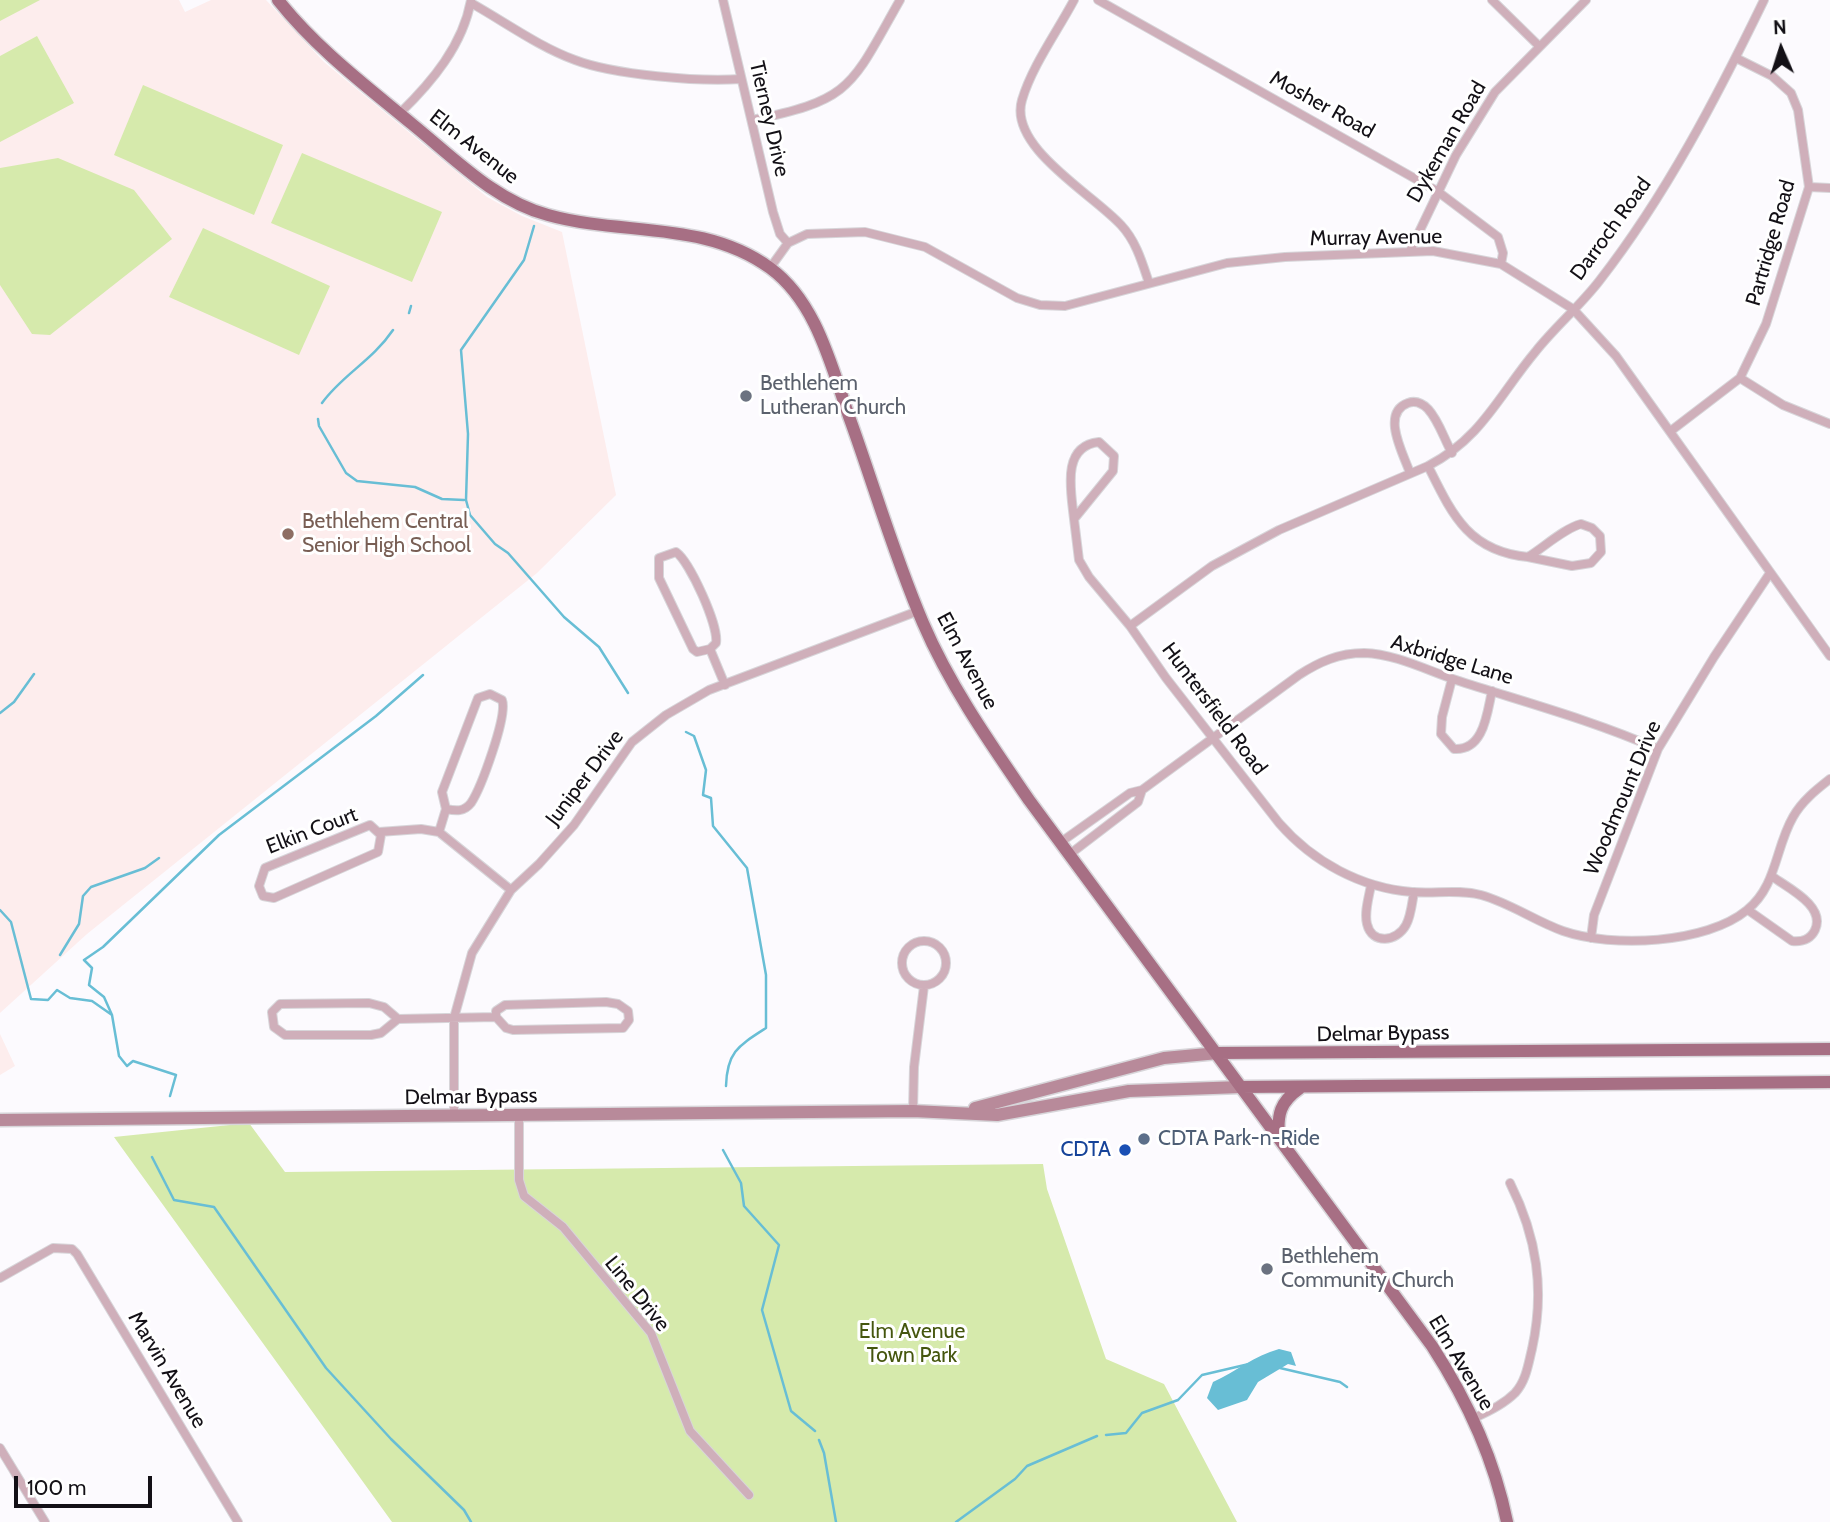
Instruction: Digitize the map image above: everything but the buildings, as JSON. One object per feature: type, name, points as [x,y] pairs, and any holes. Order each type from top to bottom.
[{"type":"main road","name":"Elm Avenue","points":[[278,0],[335,61],[477,177],[525,208],[582,223],[701,236],[722,243],[770,268],[806,309],[821,340],[918,611],[941,660],[979,726],[1061,842],[1432,1346],[1474,1418],[1501,1495],[1507,1522]]},
{"type":"main road","name":"Delmar Bypass","points":[[1218,1053],[1830,1049]]},
{"type":"main road","name":"Delmar Bypass","points":[[1241,1087],[1830,1082]]},
{"type":"main road","points":[[1279,1138],[1279,1111],[1285,1099],[1301,1087]]},
{"type":"street","name":"Tierney Drive","points":[[723,0],[773,212],[780,234],[788,243]]},
{"type":"street","points":[[752,120],[813,106],[843,90],[858,74],[900,0]]},
{"type":"street","points":[[1074,0],[1022,101],[1020,120],[1027,137],[1041,154],[1123,226],[1135,245],[1149,283]]},
{"type":"street","name":"Mosher Road","points":[[1098,0],[1437,191],[1498,237],[1503,253],[1501,264]]},
{"type":"street","points":[[1492,0],[1538,45]]},
{"type":"street","name":"Dykeman Road","points":[[1410,251],[1437,191],[1495,92],[1538,45],[1569,20],[1586,0]]},
{"type":"street","name":"Darroch Road","points":[[1130,626],[1223,560],[1279,530],[1428,466],[1452,453],[1471,438],[1535,352],[1599,282],[1631,238],[1667,181],[1736,58],[1764,0]]},
{"type":"street","points":[[400,113],[434,77],[465,29],[471,1],[558,52],[594,66],[711,81],[741,79]]},
{"type":"street","name":"Partridge Road","points":[[1672,430],[1740,378],[1766,324],[1809,187],[1798,110],[1791,93],[1772,76],[1736,58]]},
{"type":"street","points":[[1809,187],[1830,188]]},
{"type":"street","name":"Murray Avenue","points":[[788,243],[807,234],[826,232],[865,232],[906,240],[925,247],[1009,294],[1040,305],[1078,303],[1227,263],[1285,257],[1433,251],[1501,264],[1573,309],[1616,356],[1672,430],[1830,656]]},
{"type":"street","points":[[770,268],[788,243]]},
{"type":"street","points":[[1740,378],[1783,405],[1830,424]]},
{"type":"street","points":[[1410,473],[1394,427],[1397,411],[1406,403],[1420,403],[1429,410],[1452,453]]},
{"type":"street","name":"Huntersfield Road","points":[[1074,519],[1113,471],[1111,451],[1100,442],[1085,444],[1073,458],[1071,485],[1074,519],[1079,560],[1089,577],[1130,626],[1166,678],[1292,838],[1322,861],[1371,884],[1414,892],[1478,894],[1564,931],[1591,937],[1642,940],[1692,934],[1715,928],[1748,910],[1773,877],[1792,819],[1807,799],[1830,779]]},
{"type":"street","points":[[1428,466],[1444,498],[1467,531],[1494,551],[1572,565],[1585,565],[1596,559],[1601,552],[1600,536],[1586,525],[1571,526],[1555,541],[1528,557]]},
{"type":"street","points":[[676,552],[688,567],[717,631],[716,643],[710,649],[697,652],[684,637],[659,578],[657,565],[662,554],[676,552]]},
{"type":"street","name":"Woodmount Drive","points":[[1591,937],[1594,915],[1658,749],[1714,657],[1770,573]]},
{"type":"street","name":"Juniper Drive","points":[[454,1116],[454,1018],[472,953],[511,890],[574,825],[632,742],[666,715],[725,685],[918,611]]},
{"type":"street","points":[[1821,643],[1830,636]]},
{"type":"street","points":[[710,649],[725,685]]},
{"type":"street","name":"Axbridge Lane","points":[[1061,842],[1130,793],[1142,790],[1299,675],[1317,663],[1337,657],[1377,654],[1610,729],[1658,749]]},
{"type":"street","points":[[1452,679],[1442,717],[1441,734],[1454,749],[1468,748],[1475,742],[1483,726],[1492,691]]},
{"type":"street","points":[[446,809],[461,811],[470,804],[504,713],[502,700],[494,695],[482,695],[473,708],[442,792],[446,809],[439,832],[511,890]]},
{"type":"street","name":"Axbridge Lane","points":[[1070,854],[1138,802],[1142,790]]},
{"type":"street","points":[[1102,813],[1110,824]]},
{"type":"street","name":"Elkin Court","points":[[379,832],[381,848],[374,855],[274,898],[263,896],[259,886],[265,868],[363,826],[370,825],[379,832],[421,829],[439,832]]},
{"type":"street","points":[[1748,910],[1791,941],[1807,940],[1812,934],[1817,922],[1814,909],[1773,877]]},
{"type":"street","points":[[1371,884],[1367,923],[1375,936],[1382,939],[1394,937],[1402,931],[1408,920],[1414,892]]},
{"type":"street","points":[[926,941],[944,953],[946,968],[938,980],[924,986],[910,981],[902,970],[901,962],[912,944],[926,941]]},
{"type":"street","points":[[913,1111],[914,1067],[924,986]]},
{"type":"street","points":[[398,1019],[384,1007],[369,1003],[280,1004],[272,1012],[274,1027],[285,1035],[371,1035],[381,1033],[398,1019],[496,1017],[506,1028],[513,1030],[616,1030],[628,1025],[629,1015],[625,1007],[606,1002],[505,1005],[496,1011],[496,1017]]},
{"type":"street","name":"Delmar Bypass","points":[[943,1111],[986,1106],[1164,1058],[1218,1053]]},
{"type":"street","points":[[1065,1084],[1066,1102]]},
{"type":"street","name":"Delmar Bypass","points":[[0,1120],[913,1111],[997,1115],[1129,1091],[1241,1087]]},
{"type":"street","name":"Line Drive","points":[[519,1115],[519,1180],[524,1196],[557,1221],[651,1333],[682,1417],[690,1431],[749,1495]]},
{"type":"street","points":[[1474,1418],[1504,1402],[1520,1386],[1534,1338],[1540,1285],[1538,1270],[1525,1212],[1510,1183]]},
{"type":"street","name":"Marvin Avenue","points":[[0,1278],[59,1246],[72,1249],[77,1254],[238,1522]]},
{"type":"street","points":[[0,1448],[45,1522]]},
{"type":"shaded area","name":"Bethlehem Central Senior High School","points":[[0,0],[179,0],[185,12],[211,0],[266,0],[324,62],[487,197],[522,216],[562,232],[616,495],[537,573],[87,934],[0,1013]]},
{"type":"shaded area","points":[[0,1034],[15,1066],[0,1075]]},
{"type":"green space","points":[[0,0],[40,0],[0,21]]},
{"type":"green space","points":[[37,36],[74,103],[0,142],[0,56]]},
{"type":"green space","points":[[143,85],[283,145],[254,215],[114,155]]},
{"type":"green space","points":[[302,153],[442,212],[412,282],[271,223]]},
{"type":"green space","points":[[58,158],[134,190],[172,239],[50,335],[32,334],[0,285],[0,168]]},
{"type":"green space","points":[[203,228],[330,286],[299,355],[169,297]]},
{"type":"green space","name":"Elm Avenue Town Park","points":[[249,1123],[285,1172],[1043,1164],[1047,1189],[1106,1359],[1164,1384],[1237,1522],[392,1522],[114,1137]]},
{"type":"water","points":[[1279,1349],[1291,1352],[1296,1366],[1288,1364],[1258,1382],[1247,1400],[1218,1410],[1207,1398],[1213,1382]]},
{"type":"waterway","points":[[534,226],[524,260],[461,350],[468,434],[466,500],[470,515],[495,544],[508,553],[564,617],[599,647],[628,693]]},
{"type":"waterway","points":[[409,313],[411,306]]},
{"type":"waterway","points":[[322,403],[376,351],[393,330]]},
{"type":"waterway","points":[[318,419],[319,426],[346,473],[357,481],[415,487],[442,499],[464,500]]},
{"type":"waterway","points":[[0,713],[14,702],[34,674]]},
{"type":"waterway","points":[[112,1015],[104,997],[89,985],[92,968],[84,960],[103,947],[219,835],[376,716],[423,675]]},
{"type":"waterway","points":[[686,732],[694,736],[706,770],[703,795],[711,798],[713,826],[747,868],[766,975],[766,1028],[736,1051],[729,1065],[726,1086]]},
{"type":"waterway","points":[[60,955],[79,924],[83,896],[91,887],[145,868],[159,858]]},
{"type":"waterway","points":[[0,910],[11,922],[31,999],[48,1000],[57,990],[70,998],[92,1001],[112,1015],[119,1056],[127,1066],[133,1061],[176,1075],[170,1096]]},
{"type":"waterway","points":[[723,1150],[741,1183],[744,1206],[779,1245],[762,1310],[791,1411],[815,1431]]},
{"type":"waterway","points":[[152,1157],[174,1200],[214,1207],[326,1368],[391,1439],[464,1510],[471,1522]]},
{"type":"waterway","points":[[1106,1435],[1126,1433],[1142,1413],[1178,1400],[1202,1375],[1249,1364]]},
{"type":"waterway","points":[[1280,1368],[1340,1382],[1347,1387]]},
{"type":"waterway","points":[[956,1522],[1015,1479],[1027,1466],[1097,1436]]},
{"type":"waterway","points":[[819,1440],[824,1453],[836,1522]]},
{"type":"place","name":"Bethlehem Lutheran Church","points":[[746,396]]},
{"type":"place","name":"Bethlehem Central Senior High School","points":[[288,534]]},
{"type":"place","name":"CDTA Park-n-Ride","points":[[1144,1139]]},
{"type":"place","name":"CDTA","points":[[1125,1150]]},
{"type":"place","name":"Bethlehem Community Church","points":[[1267,1269]]}]
